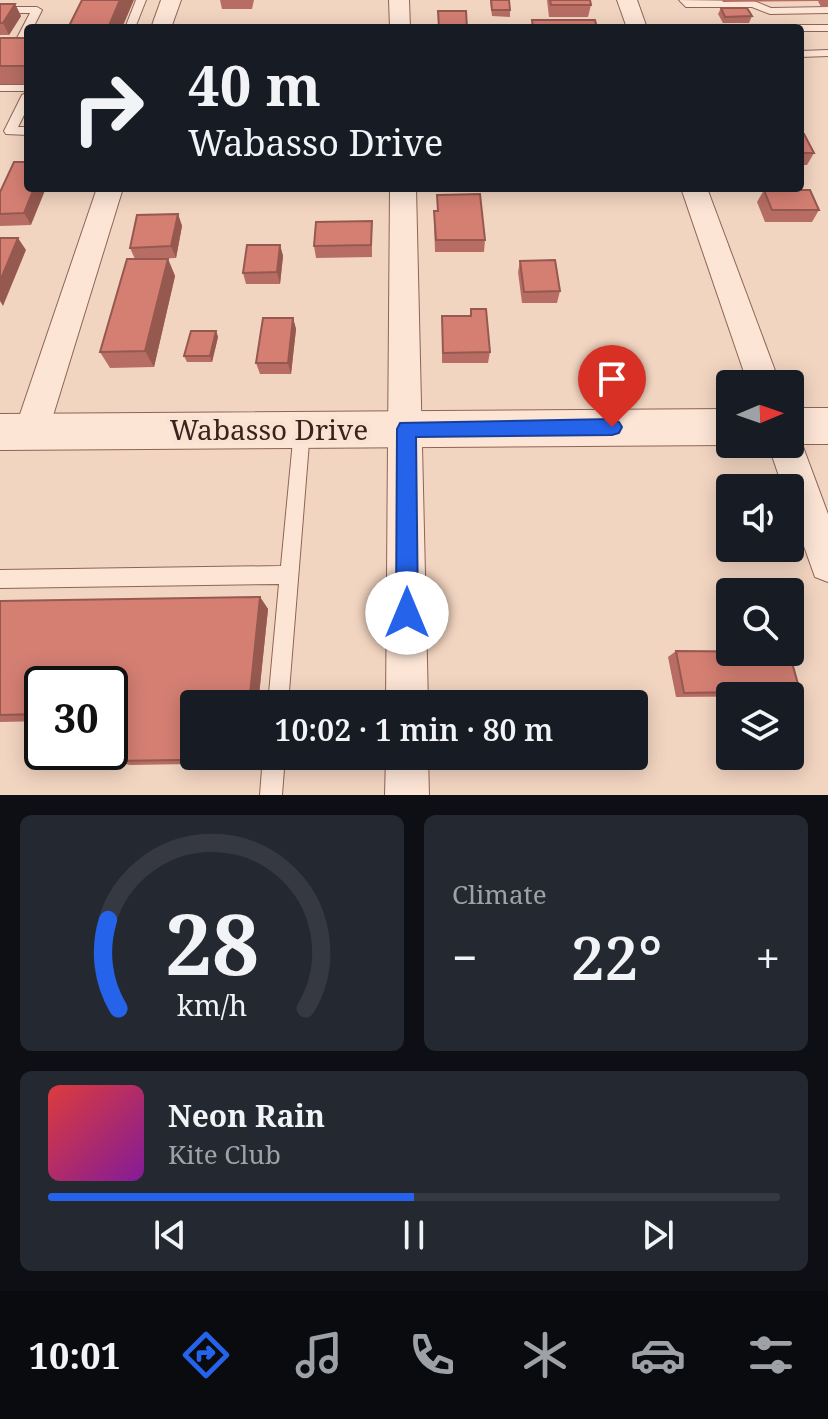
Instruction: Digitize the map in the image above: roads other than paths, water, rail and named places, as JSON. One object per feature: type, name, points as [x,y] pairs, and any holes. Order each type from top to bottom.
[{"type":"street","points":[[162,24],[171,0]]},
{"type":"street","points":[[399,0],[400,24]]},
{"type":"street","points":[[627,0],[636,24]]},
{"type":"street","points":[[15,432],[108,192]]},
{"type":"street","points":[[403,192],[407,690]]},
{"type":"street","points":[[695,192],[759,370]]},
{"type":"street","points":[[804,426],[828,426]]},
{"type":"street","name":"Wabasso Drive","points":[[15,432],[716,427]]},
{"type":"street","points":[[790,458],[828,564]]},
{"type":"street","points":[[407,770],[407,795]]},
{"type":"lane","points":[[132,24],[141,0]]},
{"type":"lane","points":[[684,0],[686,4],[754,4],[770,11],[828,10]]},
{"type":"lane","points":[[0,10],[37,10],[30,24]]},
{"type":"lane","points":[[804,28],[828,28]]},
{"type":"lane","points":[[0,41],[21,41],[24,35]]},
{"type":"lane","points":[[804,54],[828,53]]},
{"type":"lane","points":[[0,88],[24,88]]},
{"type":"lane","points":[[24,103],[10,131],[24,131]]},
{"type":"lane","points":[[0,120],[15,120]]},
{"type":"lane","points":[[279,690],[302,430]]},
{"type":"lane","points":[[0,579],[289,575]]},
{"type":"lane","points":[[271,795],[273,770]]}]
